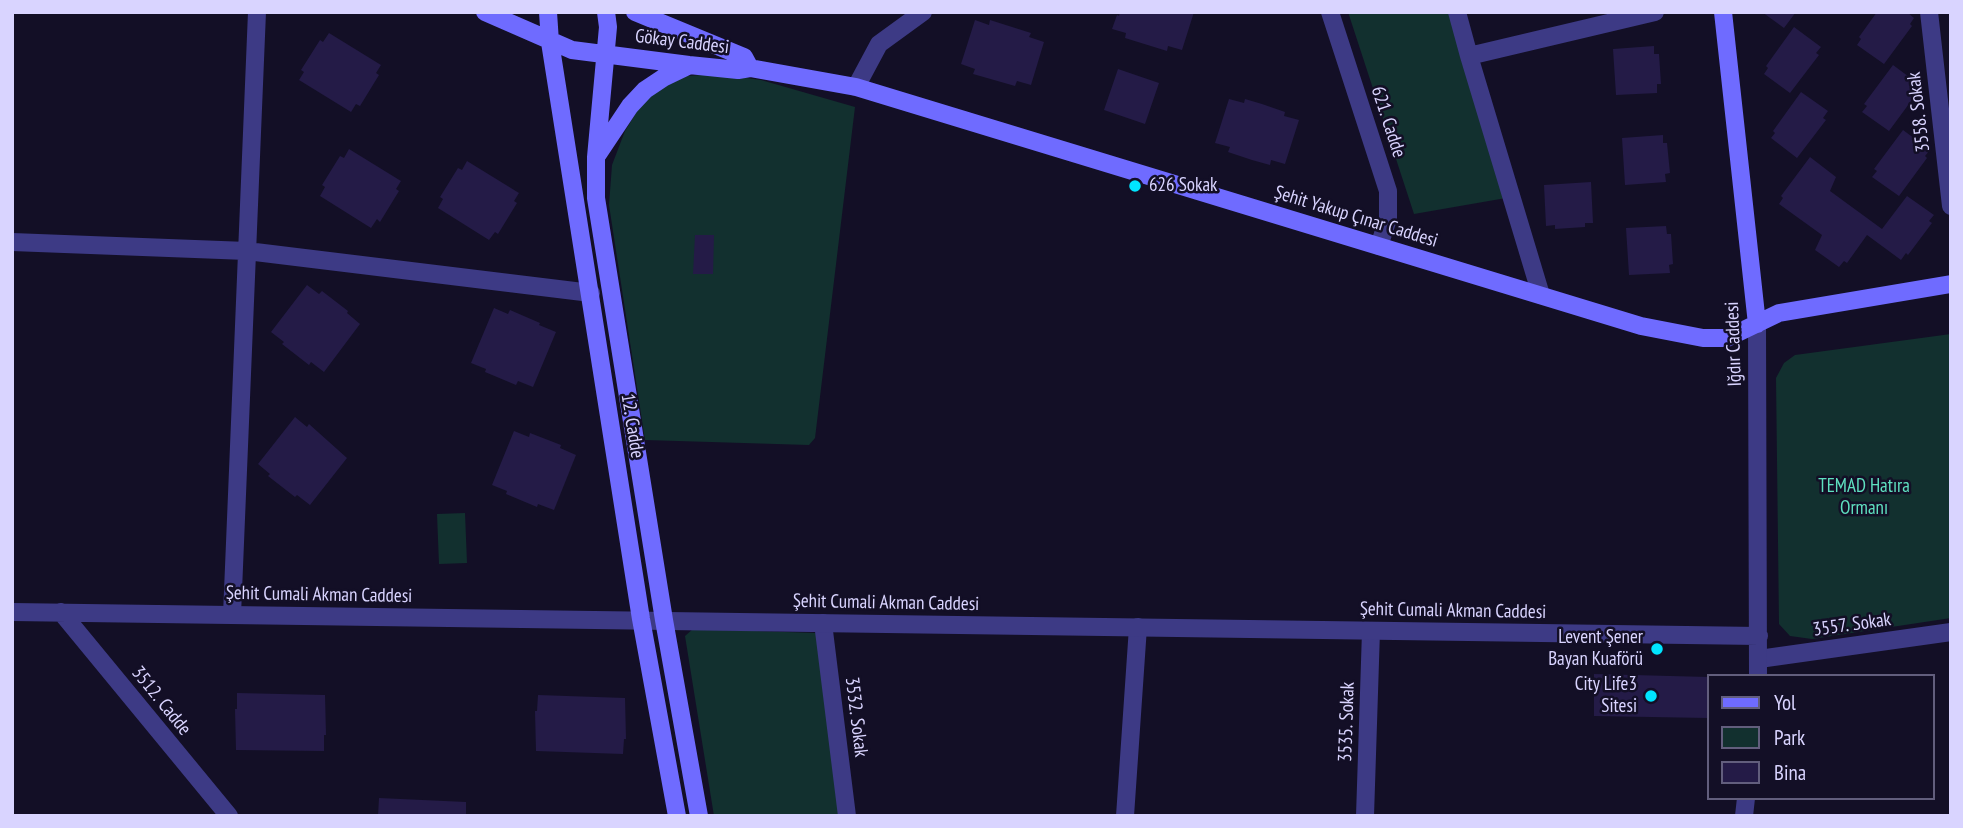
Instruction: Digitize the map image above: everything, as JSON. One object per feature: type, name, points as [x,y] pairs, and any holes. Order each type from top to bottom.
[{"type":"main road","points":[[485,12],[550,41]]},
{"type":"main road","name":"12. Cadde","points":[[548,12],[550,41],[641,619],[677,816]]},
{"type":"main road","name":"12. Cadde","points":[[606,12],[608,27],[596,157],[596,198],[664,620],[699,816]]},
{"type":"main road","name":"Gökay Caddesi","points":[[550,41],[572,50],[688,65],[738,70],[750,68],[744,57],[635,12]]},
{"type":"main road","name":"Iğdır Caddesi","points":[[1723,12],[1757,324]]},
{"type":"main road","points":[[596,157],[618,122],[645,90],[688,65]]},
{"type":"main road","name":"Şehit Yakup Çınar Caddesi","points":[[750,68],[856,87],[1641,326],[1703,338],[1727,338],[1779,313],[1800,308],[1951,284]]},
{"type":"street","points":[[232,615],[257,12]]},
{"type":"street","points":[[856,87],[879,44],[923,12]]},
{"type":"street","name":"621. Cadde","points":[[1329,12],[1388,191],[1388,219],[1379,246]]},
{"type":"street","points":[[1457,12],[1541,295]]},
{"type":"street","points":[[1469,56],[1655,12]]},
{"type":"street","name":"3558. Sokak","points":[[1929,12],[1951,206]]},
{"type":"street","points":[[12,242],[247,251],[591,293]]},
{"type":"street","name":"Iğdır Caddesi","points":[[1757,324],[1758,668]]},
{"type":"street","name":"Şehit Cumali Akman Caddesi","points":[[12,612],[1759,636]]},
{"type":"street","name":"3512. Cadde","points":[[61,612],[229,816]]},
{"type":"street","name":"3532. Sokak","points":[[822,623],[847,816]]},
{"type":"street","points":[[1125,816],[1138,627]]},
{"type":"street","name":"3535. Sokak","points":[[1364,816],[1371,631]]},
{"type":"street","name":"3557. Sokak","points":[[1758,668],[1951,632]]},
{"type":"green space","points":[[1348,12],[1451,12],[1506,198],[1414,214]]},
{"type":"green space","points":[[718,74],[761,80],[855,107],[815,438],[809,445],[645,440],[609,205],[612,165],[625,131],[642,103],[661,85],[686,76]]},
{"type":"green space","name":"TEMAD Hatıra Ormanı","points":[[1951,334],[1951,618],[1812,639],[1790,636],[1779,624],[1776,378],[1784,363],[1795,355]]},
{"type":"green space","points":[[465,513],[467,563],[439,564],[437,514]]},
{"type":"green space","points":[[693,629],[816,633],[840,816],[714,816],[685,636]]},
{"type":"building","points":[[1120,12],[1194,12],[1182,50],[1168,46],[1167,51],[1125,38],[1126,33],[1112,29]]},
{"type":"building","points":[[1762,12],[1796,12],[1784,28]]},
{"type":"building","points":[[1877,12],[1907,12],[1914,18],[1910,24],[1912,26],[1884,64],[1857,45],[1861,39],[1859,37]]},
{"type":"building","points":[[975,20],[989,25],[990,20],[1031,33],[1029,37],[1044,42],[1031,85],[1017,81],[1015,86],[973,74],[975,69],[961,64]]},
{"type":"building","points":[[1794,27],[1821,47],[1816,53],[1819,55],[1790,93],[1764,74],[1768,68],[1766,66]]},
{"type":"building","points":[[329,33],[381,65],[376,73],[379,75],[360,106],[356,104],[351,112],[299,80],[304,72],[301,70],[320,40],[323,42]]},
{"type":"building","points":[[1654,46],[1654,54],[1659,54],[1661,84],[1657,84],[1657,93],[1616,95],[1613,49]]},
{"type":"building","points":[[1893,65],[1920,85],[1889,131],[1862,112],[1867,106],[1864,104]]},
{"type":"building","points":[[1118,69],[1159,83],[1145,124],[1104,110]]},
{"type":"building","points":[[1801,92],[1828,111],[1823,118],[1826,120],[1797,158],[1771,138],[1775,133],[1773,131]]},
{"type":"building","points":[[1229,99],[1244,103],[1245,99],[1262,104],[1285,112],[1284,116],[1299,120],[1285,164],[1271,160],[1270,165],[1252,160],[1228,152],[1230,147],[1215,143]]},
{"type":"building","points":[[1903,130],[1930,150],[1899,196],[1872,177],[1877,171],[1874,169]]},
{"type":"building","points":[[1663,135],[1663,143],[1667,143],[1670,173],[1665,174],[1666,182],[1625,185],[1622,138]]},
{"type":"building","points":[[349,149],[401,181],[396,189],[399,191],[380,222],[377,219],[371,228],[320,196],[325,187],[322,185],[340,156],[344,158]]},
{"type":"building","points":[[1810,157],[1836,177],[1830,191],[1882,229],[1907,196],[1934,215],[1929,221],[1932,223],[1908,255],[1906,253],[1901,260],[1867,235],[1847,263],[1844,261],[1839,267],[1815,250],[1822,235],[1779,204],[1783,198],[1781,196]]},
{"type":"building","points":[[467,161],[519,193],[514,201],[517,203],[498,234],[495,232],[489,240],[438,208],[443,199],[440,197],[458,168],[462,170]]},
{"type":"building","points":[[1591,182],[1593,223],[1585,223],[1585,227],[1555,229],[1555,225],[1546,226],[1544,185]]},
{"type":"building","points":[[1666,226],[1667,234],[1671,234],[1673,264],[1669,265],[1670,273],[1629,275],[1626,228]]},
{"type":"building","points":[[695,235],[714,235],[713,274],[693,274]]},
{"type":"building","points":[[307,285],[319,294],[322,291],[360,324],[324,372],[311,362],[309,365],[271,332]]},
{"type":"building","points":[[494,308],[508,314],[510,310],[556,332],[533,387],[518,381],[516,385],[471,363]]},
{"type":"building","points":[[295,417],[307,427],[309,424],[347,458],[310,505],[268,476],[270,474],[258,464]]},
{"type":"building","points":[[514,431],[529,437],[530,433],[561,445],[560,448],[576,455],[554,510],[538,504],[537,507],[492,485]]},
{"type":"building","name":"City Life3 Sitesi","points":[[1594,674],[1708,677],[1708,718],[1594,716]]},
{"type":"building","points":[[237,693],[325,695],[324,751],[236,750]]},
{"type":"building","points":[[538,695],[625,698],[626,739],[623,754],[536,751],[535,711]]},
{"type":"building","points":[[379,798],[466,802],[466,816],[378,816]]},
{"type":"place","name":"626 Sokak","points":[[1135,186]]},
{"type":"place","name":"Levent Şener Bayan Kuaförü","points":[[1657,649]]},
{"type":"place","name":"City Life3 Sitesi","points":[[1651,696]]}]
